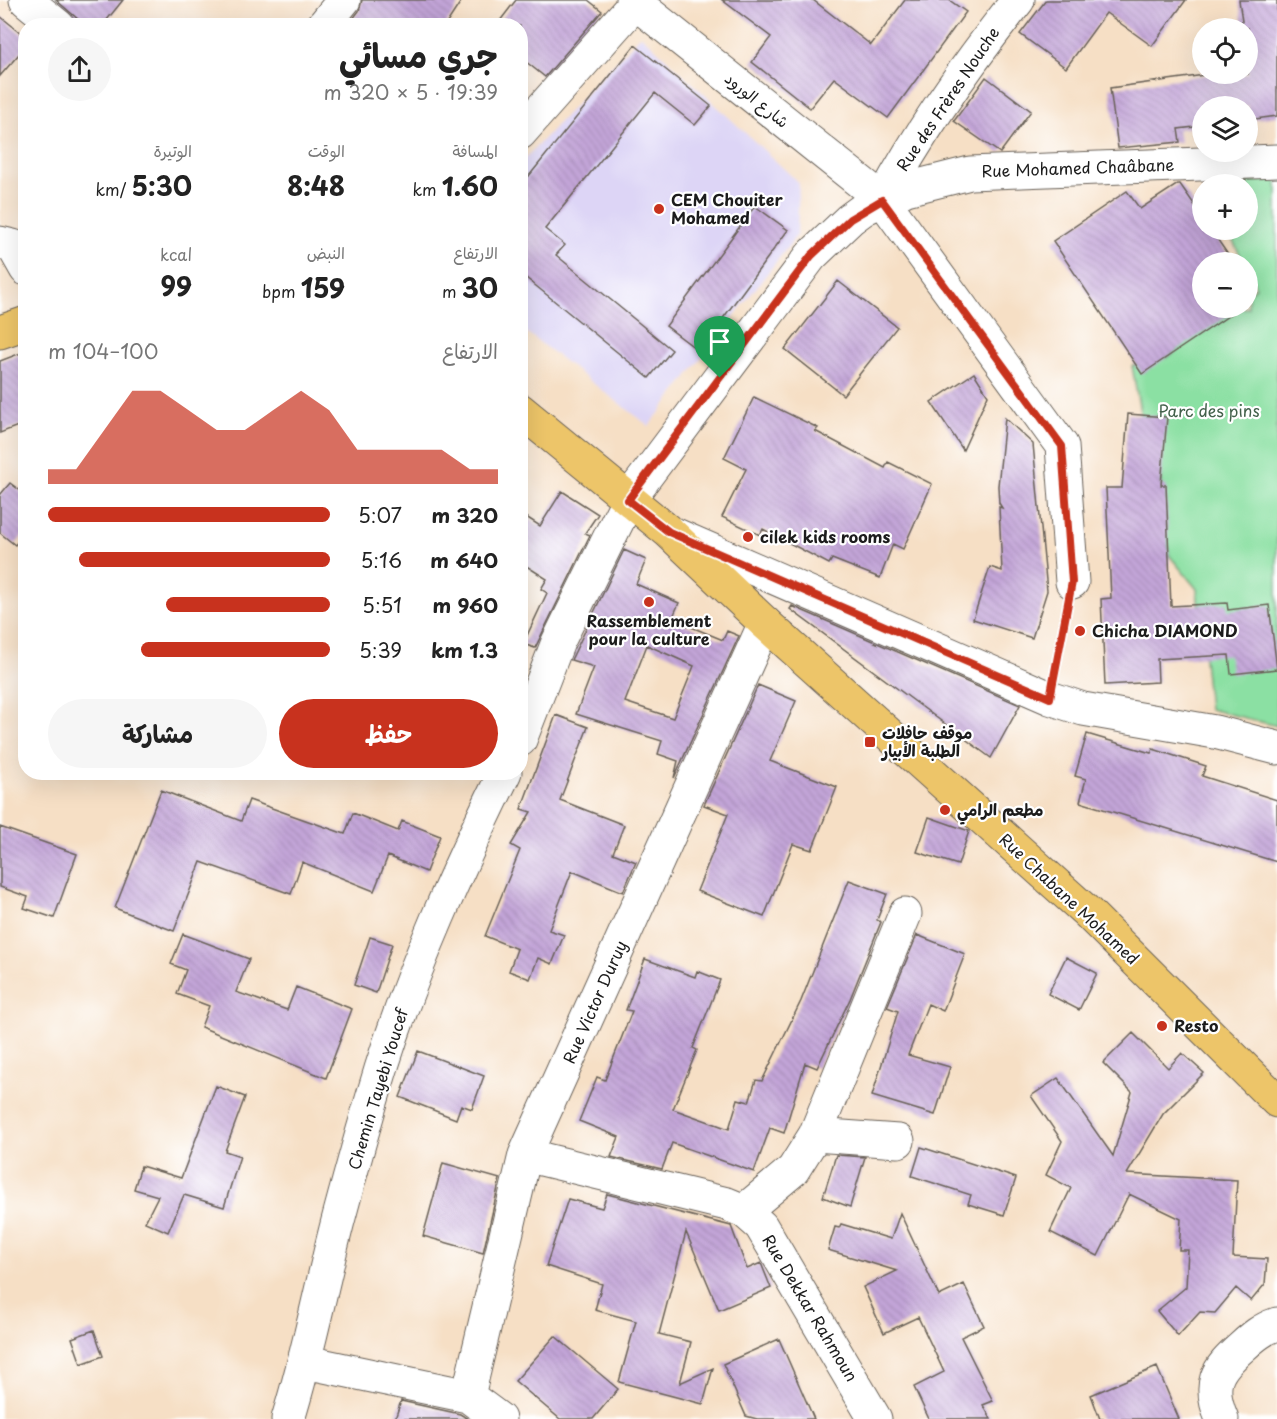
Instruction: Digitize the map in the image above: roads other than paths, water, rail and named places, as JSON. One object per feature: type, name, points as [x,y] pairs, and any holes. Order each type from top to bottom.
[{"type":"main road","points":[[0,332],[18,326]]},
{"type":"main road","name":"Rue Chabane Mohamed","points":[[528,417],[669,532],[765,623],[1087,912],[1277,1101]]},
{"type":"street","points":[[26,0],[48,18]]},
{"type":"street","points":[[329,18],[344,0]]},
{"type":"street","name":"Rue des Frères Nouche","points":[[882,200],[918,139],[982,45],[1018,0]]},
{"type":"street","points":[[528,124],[635,1]]},
{"type":"street","name":"شارع الورود","points":[[635,1],[882,200],[1062,446],[1072,582]]},
{"type":"street","name":"Rue Mohamed Chaâbane","points":[[628,500],[811,256],[850,219],[882,200],[906,189],[970,173],[1277,161]]},
{"type":"street","points":[[0,243],[13,246],[18,255]]},
{"type":"street","points":[[528,719],[558,642],[628,500]]},
{"type":"street","name":"Rue Chabane Mohamed","points":[[669,532],[1050,698],[1083,709],[1215,732],[1277,748]]},
{"type":"street","name":"Rue Victor Duruy","points":[[468,1396],[525,1155],[765,623]]},
{"type":"street","name":"Chemin Tayebi Youcef","points":[[288,1419],[306,1362],[339,1218],[382,1067],[414,979],[469,846],[501,780]]},
{"type":"street","points":[[744,1211],[793,1170],[814,1136],[905,914]]},
{"type":"street","points":[[814,1136],[898,1141]]},
{"type":"street","name":"Rue Dekkar Rahmoun","points":[[525,1155],[727,1204],[744,1211],[761,1226],[875,1419]]},
{"type":"street","points":[[1222,1419],[1215,1394],[1220,1367],[1259,1332],[1277,1324]]},
{"type":"street","points":[[306,1362],[468,1396],[499,1419]]},
{"type":"place","name":"CEM Chouiter Mohamed","points":[[659,209]]},
{"type":"place","name":"cilek kids rooms","points":[[748,537]]},
{"type":"place","name":"Rassemblement pour la culture","points":[[649,602]]},
{"type":"place","name":"Chicha DIAMOND","points":[[1080,631]]},
{"type":"place","name":"موقف حافلات الطلبة الأبيار","points":[[870,742]]},
{"type":"place","name":"مطعم الرامي","points":[[945,810]]},
{"type":"place","name":"Resto","points":[[1162,1026]]},
{"type":"park label","name":"Parc des pins","points":[[1209,411]]}]
